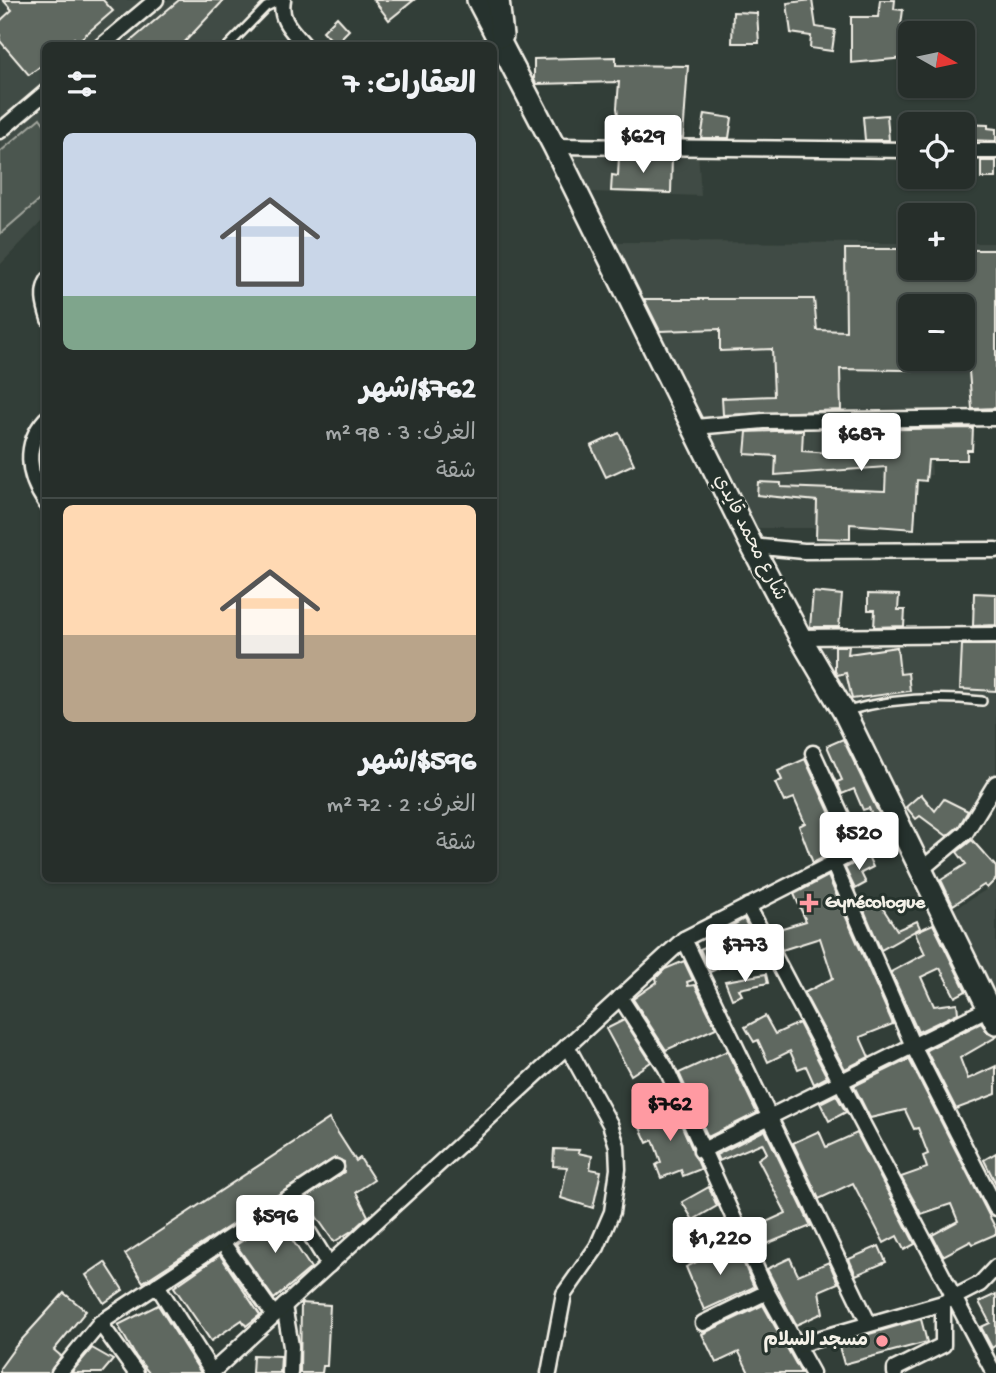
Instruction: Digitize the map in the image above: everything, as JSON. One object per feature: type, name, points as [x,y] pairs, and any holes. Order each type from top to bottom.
[{"type":"main road","name":"شارع محمد قايدي","points":[[478,0],[554,146],[752,546],[800,637],[844,712],[993,1015]]},
{"type":"main road","points":[[498,0],[504,52]]},
{"type":"street","points":[[107,42],[156,0]]},
{"type":"street","points":[[282,0],[281,13],[285,24],[301,42]]},
{"type":"street","points":[[0,131],[42,95]]},
{"type":"street","points":[[554,146],[898,150]]},
{"type":"street","points":[[975,151],[996,151]]},
{"type":"street","points":[[695,427],[764,421],[996,418]]},
{"type":"street","points":[[42,423],[36,430],[29,450],[30,472],[42,495]]},
{"type":"street","points":[[752,546],[804,551],[996,550]]},
{"type":"street","points":[[800,637],[996,635]]},
{"type":"street","points":[[813,753],[858,851]]},
{"type":"street","points":[[922,869],[967,832],[996,783]]},
{"type":"street","points":[[157,1286],[212,1373],[684,939],[900,829]]},
{"type":"street","points":[[833,863],[913,1046],[996,1208]]},
{"type":"street","points":[[748,906],[842,1083],[948,1300],[994,1373]]},
{"type":"street","points":[[684,939],[868,1322]]},
{"type":"street","points":[[620,997],[666,1068],[701,1151],[767,1292],[813,1373]]},
{"type":"street","points":[[701,1151],[913,1046],[993,1015]]},
{"type":"street","points":[[549,1373],[564,1294],[597,1247],[612,1212],[618,1169],[617,1146],[610,1124],[567,1046]]},
{"type":"street","points":[[59,1373],[100,1323],[336,1167]]},
{"type":"street","points":[[288,1199],[329,1265]]},
{"type":"street","points":[[222,1242],[279,1311],[291,1346],[290,1373]]},
{"type":"street","points":[[797,1345],[948,1300],[980,1283],[996,1267]]},
{"type":"street","points":[[703,1322],[767,1292]]},
{"type":"street","points":[[894,1372],[943,1345],[948,1300]]},
{"type":"street","points":[[100,1323],[136,1373]]},
{"type":"lane","points":[[232,42],[266,7],[282,0]]},
{"type":"lane","points":[[42,283],[42,310]]},
{"type":"lane","points":[[844,712],[904,700],[946,698],[982,702]]},
{"type":"shaded area","points":[[0,0],[266,0],[223,42],[42,42],[42,221],[0,265]]},
{"type":"shaded area","points":[[40,118],[42,198],[0,234],[0,152]]},
{"type":"shaded area","points":[[568,148],[698,150],[701,196],[590,192]]},
{"type":"shaded area","points":[[613,242],[898,243],[898,280],[975,280],[975,243],[996,243],[996,417],[928,415],[932,475],[883,479],[885,528],[753,528]]},
{"type":"shaded area","points":[[808,644],[996,644],[996,793],[921,877]]},
{"type":"shaded area","points":[[996,884],[996,1007],[952,910]]},
{"type":"building","points":[[3,0],[103,0],[113,11],[77,42],[74,38],[70,42],[42,42],[42,65],[29,75],[0,41],[0,21],[12,10]]},
{"type":"building","points":[[179,0],[224,0],[185,42],[130,42]]},
{"type":"building","points":[[374,0],[414,0],[389,20]]},
{"type":"building","points":[[812,0],[816,27],[835,30],[832,51],[810,48],[811,36],[791,33],[787,3]]},
{"type":"building","points":[[880,0],[895,0],[894,9],[903,10],[902,21],[898,21],[898,59],[851,63],[851,17],[878,17]]},
{"type":"building","points":[[733,12],[757,13],[759,43],[732,43]]},
{"type":"building","points":[[337,17],[349,30],[337,42],[333,42],[323,31]]},
{"type":"building","points":[[616,57],[616,65],[688,66],[683,138],[649,137],[620,130],[617,108],[619,82],[536,84],[534,79],[534,59]]},
{"type":"building","points":[[705,114],[732,118],[729,138],[701,138]]},
{"type":"building","points":[[887,115],[889,140],[865,140],[863,117]]},
{"type":"building","points":[[975,124],[988,125],[988,128],[996,129],[996,141],[975,140]]},
{"type":"building","points":[[619,156],[672,157],[671,193],[611,191],[612,175],[618,176]]},
{"type":"building","points":[[981,161],[996,161],[996,178],[981,178]]},
{"type":"building","points":[[845,249],[898,249],[898,280],[975,280],[975,250],[996,250],[996,408],[972,409],[969,371],[975,371],[975,294],[898,294],[898,370],[840,369],[841,410],[723,415],[722,398],[774,396],[772,349],[720,351],[720,329],[660,331],[644,299],[814,299],[817,330],[846,331]]},
{"type":"building","points":[[973,428],[972,450],[967,450],[967,460],[928,460],[926,481],[917,480],[914,529],[850,524],[850,539],[816,538],[817,501],[757,495],[758,482],[781,483],[781,487],[885,491],[886,467],[775,475],[776,456],[745,454],[747,432],[803,430],[802,451],[845,454],[849,430]]},
{"type":"building","points":[[619,433],[634,464],[606,477],[591,446]]},
{"type":"building","points":[[813,592],[842,595],[839,627],[810,627]]},
{"type":"building","points":[[974,593],[996,594],[996,625],[973,626]]},
{"type":"building","points":[[868,594],[899,595],[898,610],[905,610],[904,626],[874,627],[875,610],[868,610]]},
{"type":"building","points":[[962,645],[996,645],[996,691],[960,689]]},
{"type":"building","points":[[835,646],[849,646],[848,654],[897,647],[900,674],[908,673],[910,691],[852,699],[846,673],[837,675],[835,671]]},
{"type":"building","points":[[843,739],[885,826],[878,830],[869,808],[863,810],[854,789],[842,794],[837,782],[842,780],[827,746]]},
{"type":"building","points":[[805,759],[845,846],[813,863],[799,826],[805,823],[794,798],[784,802],[775,783],[782,780],[778,771]]},
{"type":"building","points":[[921,794],[935,811],[944,799],[968,811],[959,826],[947,836],[920,816],[916,819],[906,807]]},
{"type":"building","points":[[972,840],[996,867],[996,879],[987,888],[984,885],[953,905],[941,880],[966,864],[957,852]]},
{"type":"building","points":[[868,856],[873,867],[861,873],[866,883],[855,889],[845,868]]},
{"type":"building","points":[[828,876],[893,1024],[860,1037],[869,1057],[845,1069],[804,993],[833,978],[820,938],[782,950],[772,931],[806,921],[794,894]]},
{"type":"building","points":[[878,901],[897,930],[917,921],[920,928],[881,950],[863,908]]},
{"type":"building","points":[[744,919],[760,950],[710,972],[700,949],[728,937],[727,934],[734,931],[732,926]]},
{"type":"building","points":[[933,924],[966,991],[955,997],[940,968],[921,977],[934,1006],[957,1003],[958,1013],[918,1032],[891,972],[925,954],[915,932]]},
{"type":"building","points":[[684,961],[693,980],[687,982],[688,986],[695,985],[716,1028],[666,1050],[633,999],[657,982],[656,978],[665,969]]},
{"type":"building","points":[[766,974],[768,983],[739,989],[742,995],[732,999],[725,981]]},
{"type":"building","points":[[765,1016],[775,1034],[799,1023],[827,1077],[814,1084],[806,1066],[798,1069],[790,1051],[768,1062],[758,1040],[754,1042],[745,1027]]},
{"type":"building","points":[[624,1020],[651,1062],[631,1075],[606,1029]]},
{"type":"building","points":[[981,1023],[988,1033],[996,1037],[960,1058],[968,1079],[996,1066],[996,1094],[956,1109],[926,1050]]},
{"type":"building","points":[[727,1051],[757,1113],[708,1137],[679,1073]]},
{"type":"building","points":[[909,1059],[996,1229],[996,1234],[973,1244],[971,1241],[943,1256],[932,1235],[958,1221],[951,1204],[921,1214],[901,1177],[927,1168],[923,1156],[928,1154],[918,1128],[914,1129],[905,1110],[870,1118],[854,1086]]},
{"type":"building","points":[[836,1095],[846,1112],[829,1121],[820,1103]]},
{"type":"building","points":[[673,1106],[701,1169],[683,1176],[681,1170],[661,1178],[656,1165],[661,1162],[653,1140],[647,1143],[638,1123]]},
{"type":"building","points":[[329,1119],[356,1161],[360,1158],[374,1180],[356,1192],[368,1216],[353,1230],[334,1242],[304,1199],[344,1172],[344,1162],[335,1158],[143,1282],[125,1254]]},
{"type":"building","points":[[765,1130],[811,1226],[764,1245],[757,1226],[786,1213],[758,1159],[767,1153],[762,1143],[719,1161],[716,1155]]},
{"type":"building","points":[[819,1131],[826,1147],[857,1133],[915,1244],[904,1250],[897,1236],[884,1243],[853,1183],[819,1199],[793,1143]]},
{"type":"building","points":[[554,1149],[579,1150],[578,1153],[592,1156],[590,1169],[601,1171],[593,1208],[561,1198],[567,1167],[553,1166]]},
{"type":"building","points":[[996,1153],[996,1184],[984,1160]]},
{"type":"building","points":[[709,1187],[717,1206],[693,1220],[682,1202]]},
{"type":"building","points":[[284,1213],[298,1233],[291,1238],[311,1268],[274,1299],[236,1245]]},
{"type":"building","points":[[735,1243],[754,1287],[704,1310],[686,1267]]},
{"type":"building","points":[[879,1246],[886,1262],[856,1275],[849,1259]]},
{"type":"building","points":[[220,1255],[260,1315],[246,1326],[242,1320],[211,1341],[174,1287]]},
{"type":"building","points":[[790,1258],[798,1275],[829,1262],[838,1283],[819,1291],[823,1313],[796,1325],[767,1269]]},
{"type":"building","points":[[105,1262],[123,1290],[104,1303],[86,1275]]},
{"type":"building","points":[[64,1293],[86,1311],[54,1350],[61,1356],[50,1373],[0,1373],[0,1368],[16,1346]]},
{"type":"building","points":[[996,1294],[996,1345],[992,1348],[981,1327],[990,1323],[979,1302]]},
{"type":"building","points":[[301,1303],[330,1305],[327,1366],[323,1366],[322,1373],[300,1373]]},
{"type":"building","points":[[158,1305],[201,1373],[149,1373],[136,1357],[118,1325]]},
{"type":"building","points":[[763,1305],[801,1373],[749,1373],[739,1352],[716,1363],[702,1334]]},
{"type":"building","name":"مسجد السلام","points":[[921,1319],[927,1342],[844,1364],[838,1343]]},
{"type":"building","points":[[92,1348],[113,1360],[102,1373],[71,1373]]},
{"type":"building","points":[[253,1355],[281,1356],[280,1373],[252,1373]]},
{"type":"place","name":"Gynécologue","points":[[809,903]]},
{"type":"place","name":"مسجد السلام","points":[[882,1341]]}]
